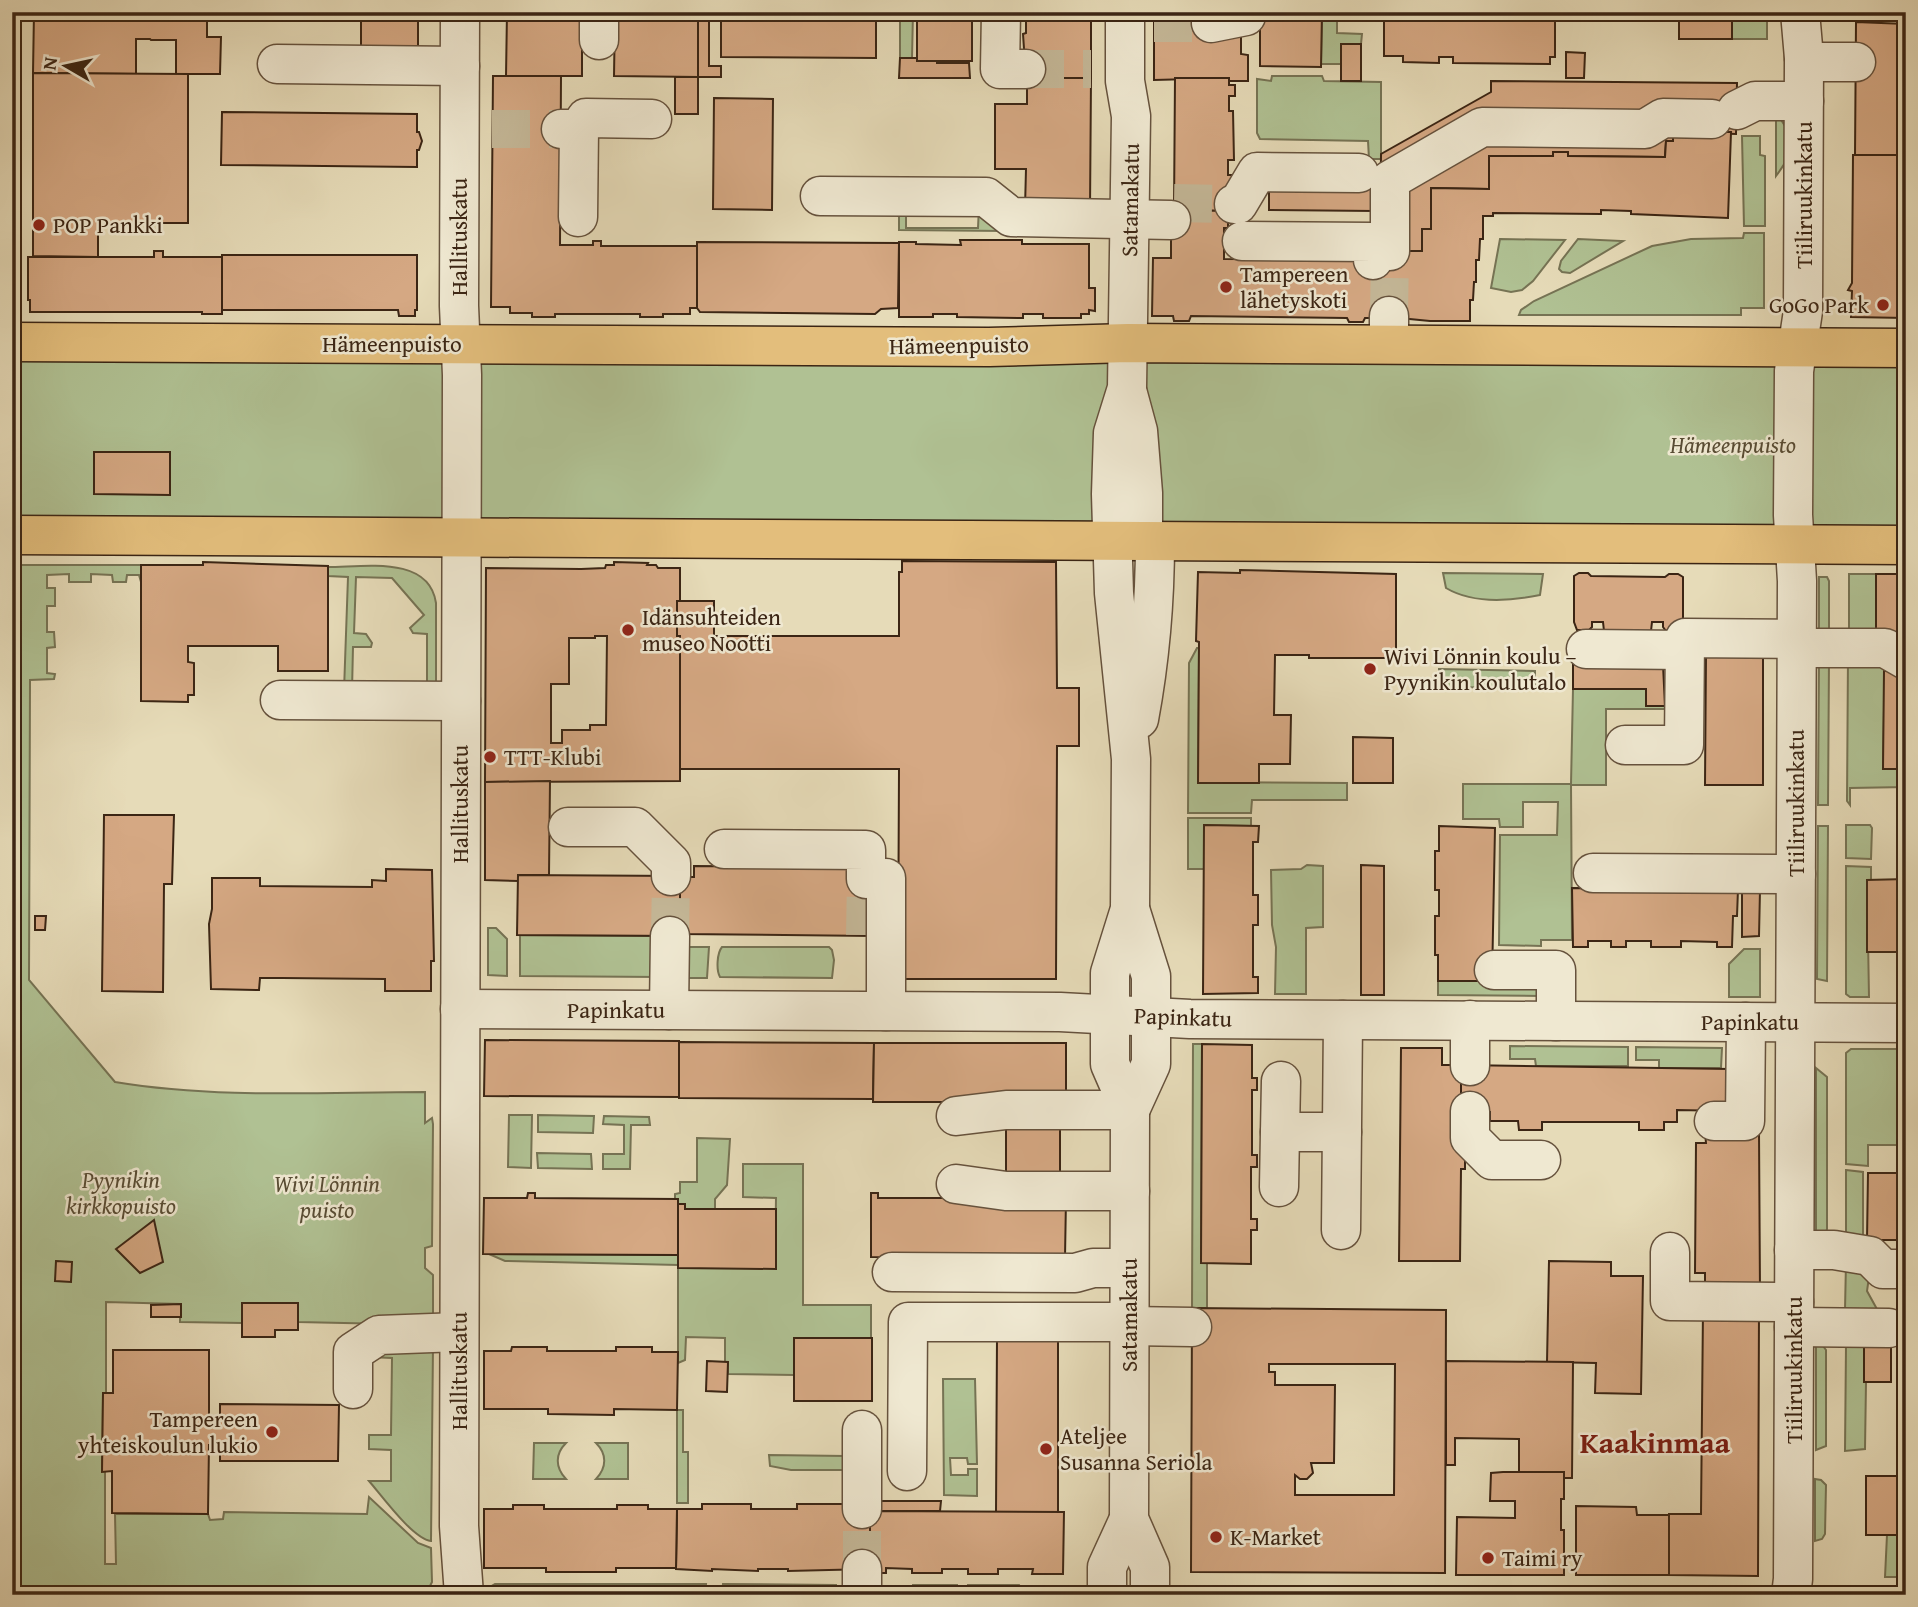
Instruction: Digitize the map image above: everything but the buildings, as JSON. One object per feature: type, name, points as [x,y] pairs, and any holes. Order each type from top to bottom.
[{"type":"main road","name":"Hämeenpuisto","points":[[12,342],[989,347],[1381,330],[1798,347],[1906,348]]},
{"type":"main road","points":[[12,535],[1906,545]]},
{"type":"street","name":"Hallituskatu","points":[[460,12],[460,66],[476,129],[461,345],[459,1526],[464,1595]]},
{"type":"street","points":[[1001,12],[1000,69],[1026,69]]},
{"type":"street","name":"Tiiliruukinkatu","points":[[1791,1595],[1797,643],[1793,515],[1794,371],[1803,311],[1804,58],[1800,12]]},
{"type":"street","name":"Satamakatu","points":[[1135,19],[1108,69],[1131,116],[1127,388],[1113,433],[1137,541],[1114,593],[1131,759],[1130,909],[1110,973],[1110,1064],[1130,1110],[1130,1191],[1111,1268],[1129,1324],[1129,1519],[1150,1567],[1150,1595]]},
{"type":"street","points":[[1804,58],[1818,62],[1856,62]]},
{"type":"street","points":[[277,64],[460,66]]},
{"type":"street","points":[[1242,241],[1373,242],[1381,255],[1390,180],[1482,127],[1644,129],[1663,118],[1725,114],[1755,101],[1804,117]]},
{"type":"street","points":[[578,216],[570,129],[586,118],[652,119]]},
{"type":"street","points":[[1234,204],[1238,204],[1257,172],[1359,173]]},
{"type":"street","points":[[820,196],[986,197],[1011,217],[1130,210],[1173,211]]},
{"type":"street","points":[[1625,745],[1684,745],[1685,638],[1885,648],[1906,660]]},
{"type":"street","points":[[1586,649],[1685,650]]},
{"type":"street","points":[[280,700],[461,701]]},
{"type":"street","points":[[568,827],[635,827],[671,863],[671,876]]},
{"type":"street","points":[[724,849],[866,849],[876,878],[875,1011]]},
{"type":"street","points":[[1593,873],[1796,874]]},
{"type":"street","name":"Satamakatu","points":[[1130,909],[1152,976],[1151,1064],[1130,1110]]},
{"type":"street","points":[[865,935],[875,1011]]},
{"type":"street","points":[[669,1010],[670,936]]},
{"type":"street","points":[[1494,970],[1556,971],[1556,1021]]},
{"type":"street","name":"Papinkatu","points":[[460,1009],[1060,1012],[1151,1017],[1343,1020],[1906,1023]]},
{"type":"street","points":[[1341,1230],[1343,1020]]},
{"type":"street","points":[[1470,1020],[1470,1066]]},
{"type":"street","points":[[1714,1121],[1745,1121],[1746,1022]]},
{"type":"street","points":[[1279,1187],[1281,1081]]},
{"type":"street","points":[[956,1116],[1006,1110],[1130,1110]]},
{"type":"street","points":[[1470,1111],[1470,1138],[1492,1160],[1541,1160]]},
{"type":"street","points":[[1280,1132],[1342,1132]]},
{"type":"street","points":[[956,1184],[1006,1191],[1130,1191]]},
{"type":"street","points":[[1794,1250],[1835,1250],[1870,1256],[1883,1269],[1906,1269]]},
{"type":"street","points":[[1670,1252],[1670,1301],[1889,1328]]},
{"type":"street","points":[[1006,1263],[1075,1263],[1111,1268]]},
{"type":"street","points":[[892,1272],[1075,1273],[1111,1268]]},
{"type":"street","points":[[907,1471],[908,1322],[1192,1327]]},
{"type":"street","points":[[353,1389],[354,1352],[379,1335],[459,1332]]},
{"type":"street","points":[[862,1430],[862,1509]]},
{"type":"street","name":"Satamakatu","points":[[1107,1595],[1107,1567],[1129,1519]]},
{"type":"green space","points":[[900,12],[913,12],[912,58],[900,58]]},
{"type":"green space","points":[[1322,12],[1337,12],[1337,33],[1362,34],[1361,44],[1341,44],[1341,64],[1321,64]]},
{"type":"green space","points":[[1732,12],[1767,12],[1767,39],[1732,39]]},
{"type":"green space","points":[[1272,76],[1322,76],[1324,81],[1381,82],[1381,159],[1369,159],[1368,141],[1260,139],[1257,133],[1257,79],[1271,81]]},
{"type":"green space","points":[[1776,113],[1788,130],[1791,144],[1787,159],[1776,176]]},
{"type":"green space","points":[[1742,136],[1760,136],[1760,155],[1765,156],[1765,226],[1744,226]]},
{"type":"green space","points":[[899,204],[906,204],[906,228],[978,228],[979,206],[1003,231],[899,230]]},
{"type":"green space","points":[[1744,233],[1764,233],[1764,308],[1741,308],[1741,315],[1519,315],[1521,310],[1534,301],[1652,246],[1691,239],[1743,238]]},
{"type":"green space","points":[[1500,239],[1565,240],[1533,281],[1522,290],[1511,292],[1491,288]]},
{"type":"green space","points":[[1578,239],[1623,241],[1570,273],[1562,272],[1559,269],[1561,261]]},
{"type":"green space","name":"Hämeenpuisto","points":[[12,357],[1906,366],[1906,527],[12,518]]},
{"type":"green space","name":"Pyynikin kirkkopuisto","points":[[12,565],[141,565],[141,582],[139,575],[127,575],[126,582],[113,582],[112,575],[91,574],[91,582],[69,582],[69,574],[47,575],[47,588],[55,588],[55,606],[47,606],[47,632],[54,632],[55,647],[47,648],[47,673],[55,674],[54,679],[30,680],[29,980],[115,1082],[231,1093],[425,1092],[425,1123],[432,1118],[433,1124],[432,1246],[425,1248],[425,1268],[433,1275],[433,1316],[390,1324],[298,1322],[297,1303],[242,1303],[242,1323],[180,1322],[180,1304],[106,1302],[106,1393],[103,1394],[102,1471],[105,1472],[105,1564],[116,1564],[115,1514],[208,1514],[210,1520],[223,1519],[224,1512],[367,1514],[369,1497],[418,1543],[431,1548],[432,1582],[429,1588],[424,1589],[424,1595],[12,1595]]},
{"type":"green space","points":[[328,567],[393,567],[421,577],[431,588],[436,603],[436,689],[427,684],[427,634],[413,633],[410,628],[424,615],[392,578],[356,577],[354,633],[366,634],[372,643],[371,647],[353,647],[352,691],[344,691],[348,577],[328,576]]},
{"type":"green space","points":[[1443,573],[1543,574],[1540,595],[1492,600],[1468,597],[1446,588]]},
{"type":"green space","points":[[1849,574],[1876,574],[1876,631],[1849,637]]},
{"type":"green space","points":[[1819,577],[1827,577],[1829,581],[1829,637],[1819,637]]},
{"type":"green space","points":[[1197,648],[1198,782],[1347,783],[1347,800],[1252,800],[1251,813],[1188,813],[1189,663]]},
{"type":"green space","points":[[1848,656],[1885,656],[1883,768],[1904,769],[1906,787],[1850,788],[1850,805],[1847,801]]},
{"type":"green space","points":[[1819,659],[1829,660],[1828,805],[1818,805]]},
{"type":"green space","points":[[1439,669],[1535,671],[1535,688],[1439,687]]},
{"type":"green space","points":[[1573,689],[1646,689],[1646,706],[1665,706],[1665,709],[1606,709],[1606,785],[1571,785],[1572,940],[1541,940],[1541,946],[1499,945],[1500,835],[1557,835],[1558,802],[1523,802],[1523,827],[1500,827],[1499,819],[1463,819],[1463,784],[1571,784]]},
{"type":"green space","points":[[1188,818],[1251,818],[1251,826],[1204,825],[1204,869],[1188,869]]},
{"type":"green space","points":[[1846,825],[1870,825],[1871,859],[1846,858]]},
{"type":"green space","points":[[1818,826],[1828,826],[1827,981],[1817,979]]},
{"type":"green space","points":[[1307,865],[1323,866],[1323,927],[1306,928],[1306,994],[1275,994],[1276,947],[1272,925],[1271,870],[1301,869]]},
{"type":"green space","points":[[1846,866],[1871,867],[1871,880],[1867,880],[1869,997],[1850,997],[1846,994]]},
{"type":"green space","points":[[488,928],[496,928],[507,939],[507,976],[488,975]]},
{"type":"green space","points":[[520,935],[662,936],[659,977],[520,976]]},
{"type":"green space","points":[[680,947],[709,947],[707,978],[679,978]]},
{"type":"green space","points":[[722,947],[829,947],[834,960],[832,978],[720,977],[718,962]]},
{"type":"green space","points":[[1744,949],[1760,949],[1760,997],[1729,997],[1729,964]]},
{"type":"green space","points":[[1541,979],[1541,996],[1438,995],[1438,981]]},
{"type":"green space","points":[[1193,1044],[1202,1044],[1201,1263],[1207,1263],[1207,1308],[1192,1308]]},
{"type":"green space","points":[[1510,1046],[1628,1047],[1628,1066],[1536,1066],[1535,1059],[1510,1059]]},
{"type":"green space","points":[[1636,1047],[1722,1048],[1721,1068],[1659,1068],[1659,1060],[1636,1060]]},
{"type":"green space","points":[[1851,1049],[1904,1049],[1904,1092],[1898,1095],[1897,1145],[1868,1145],[1868,1166],[1846,1164],[1846,1053]]},
{"type":"green space","points":[[1816,1068],[1827,1077],[1827,1229],[1826,1234],[1816,1239]]},
{"type":"green space","points":[[509,1115],[532,1115],[531,1168],[508,1167]]},
{"type":"green space","points":[[538,1115],[594,1116],[593,1133],[538,1132]]},
{"type":"green space","points":[[604,1116],[649,1117],[650,1125],[631,1125],[630,1169],[603,1169],[603,1154],[624,1154],[624,1125],[603,1124]]},
{"type":"green space","points":[[697,1138],[730,1139],[727,1185],[715,1199],[715,1209],[685,1209],[678,1204],[678,1199],[675,1199],[675,1194],[680,1193],[680,1182],[697,1182]]},
{"type":"green space","points":[[537,1153],[591,1154],[592,1169],[538,1168]]},
{"type":"green space","points":[[743,1164],[803,1164],[803,1305],[871,1305],[871,1338],[794,1338],[794,1375],[728,1374],[725,1338],[686,1337],[685,1360],[678,1363],[678,1268],[775,1268],[776,1198],[743,1197]]},
{"type":"green space","points":[[1846,1170],[1863,1172],[1863,1244],[1846,1244]]},
{"type":"green space","points":[[489,1254],[678,1255],[678,1265],[505,1261]]},
{"type":"green space","points":[[1846,1262],[1869,1277],[1867,1291],[1878,1311],[1845,1310]]},
{"type":"green space","points":[[433,1346],[431,1541],[407,1525],[369,1481],[391,1481],[391,1450],[369,1449],[369,1435],[391,1435],[392,1358],[370,1357],[370,1351]]},
{"type":"green space","points":[[1816,1346],[1823,1346],[1826,1350],[1826,1446],[1816,1450]]},
{"type":"green space","points":[[1846,1346],[1865,1346],[1866,1382],[1865,1449],[1845,1451]]},
{"type":"green space","points":[[943,1379],[975,1379],[977,1464],[968,1464],[967,1458],[950,1458],[951,1475],[968,1475],[968,1469],[977,1469],[977,1496],[944,1495]]},
{"type":"green space","points":[[677,1410],[683,1410],[683,1452],[688,1452],[688,1503],[677,1503]]},
{"type":"green space","points":[[534,1443],[566,1443],[558,1461],[566,1479],[533,1479]]},
{"type":"green space","points":[[596,1443],[628,1443],[628,1479],[596,1479],[604,1461]]},
{"type":"green space","points":[[769,1455],[845,1456],[845,1470],[791,1470],[770,1466]]},
{"type":"green space","points":[[1815,1479],[1826,1485],[1825,1534],[1822,1539],[1815,1541]]},
{"type":"green space","points":[[1887,1535],[1906,1535],[1906,1577],[1885,1577]]},
{"type":"green space","points":[[495,1584],[706,1584],[705,1595],[488,1595],[488,1588]]},
{"type":"green space","points":[[723,1584],[836,1585],[836,1595],[722,1595]]},
{"type":"green space","points":[[913,1585],[957,1585],[957,1595],[913,1595]]},
{"type":"green space","points":[[968,1585],[1019,1585],[1021,1588],[1020,1595],[968,1595]]},
{"type":"green space","points":[[1867,1590],[1906,1590],[1906,1595],[1845,1595]]},
{"type":"green space","points":[[1203,1591],[1435,1592],[1440,1595],[1199,1595]]},
{"type":"green space","points":[[1596,1592],[1756,1593],[1759,1595],[1591,1595]]},
{"type":"tunnel","points":[[1154,23],[1211,23]]},
{"type":"tunnel","points":[[1026,69],[1091,69]]},
{"type":"tunnel","points":[[492,129],[561,129]]},
{"type":"tunnel","points":[[1174,203],[1234,204]]},
{"type":"tunnel","points":[[1389,316],[1390,251]]},
{"type":"tunnel","points":[[670,936],[671,876]]},
{"type":"tunnel","points":[[865,935],[866,879]]},
{"type":"tunnel","points":[[862,1509],[862,1569]]},
{"type":"place","name":"POP Pankki","points":[[39,225]]},
{"type":"place","name":"Tampereen lähetyskoti","points":[[1226,287]]},
{"type":"place","name":"GoGo Park","points":[[1883,305]]},
{"type":"place","name":"Idänsuhteiden museo Nootti","points":[[628,630]]},
{"type":"place","name":"Wivi Lönnin koulu – Pyynikin koulutalo","points":[[1370,669]]},
{"type":"place","name":"TTT-Klubi","points":[[490,757]]},
{"type":"place","name":"Tampereen yhteiskoulun lukio","points":[[272,1432]]},
{"type":"place","name":"Ateljee Susanna Seriola","points":[[1046,1449]]},
{"type":"place","name":"K-Market","points":[[1216,1537]]},
{"type":"place","name":"Taimi ry","points":[[1488,1558]]},
{"type":"district","name":"Kaakinmaa","points":[[1655,1443]]},
{"type":"park label","name":"Wivi Lönnin puisto","points":[[327,1197]]}]
